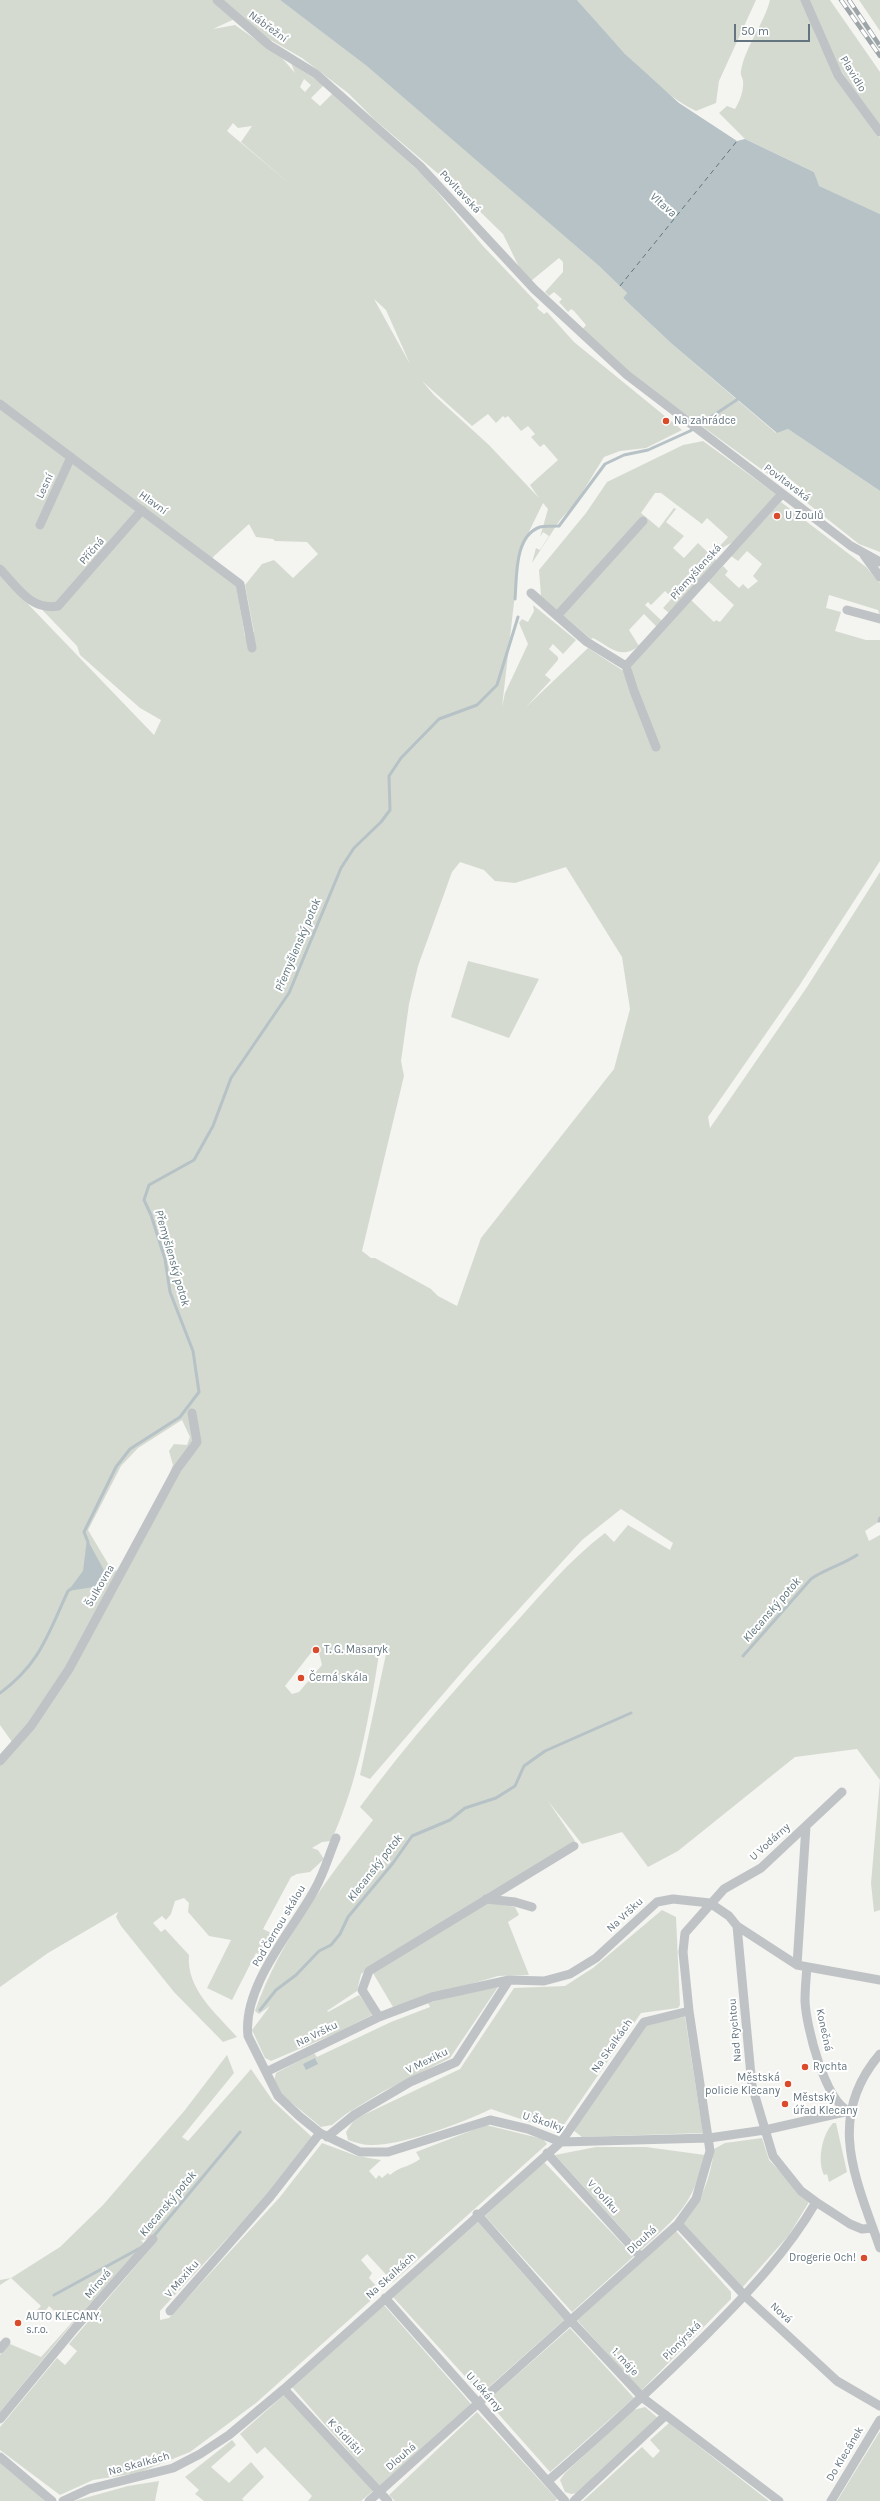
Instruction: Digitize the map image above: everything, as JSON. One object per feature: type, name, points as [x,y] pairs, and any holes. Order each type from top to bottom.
[{"type":"street","name":"Nábřežní","points":[[217,0],[269,45],[308,68]]},
{"type":"street","name":"Plavidlo","points":[[805,0],[838,75],[880,132]]},
{"type":"street","name":"Povltavská","points":[[308,68],[420,166],[534,289],[586,340],[627,376],[864,555],[880,562]]},
{"type":"street","name":"Hlavní","points":[[0,404],[240,584],[252,648]]},
{"type":"street","name":"Lesní","points":[[40,525],[71,457]]},
{"type":"street","name":"Přemyšlenská","points":[[626,666],[782,494]]},
{"type":"street","name":"Příčná","points":[[0,569],[35,605],[46,608],[58,606],[142,510]]},
{"type":"street","points":[[558,616],[643,521]]},
{"type":"street","points":[[864,555],[880,577]]},
{"type":"street","points":[[531,593],[586,642],[626,666],[656,747]]},
{"type":"street","points":[[847,610],[880,619]]},
{"type":"street","name":"Šulkovna","points":[[1,1758],[31,1726],[69,1669],[177,1469],[197,1442],[192,1413]]},
{"type":"street","name":"U Vodárny","points":[[710,1903],[724,1889],[761,1868],[842,1792]]},
{"type":"street","name":"Konečná","points":[[806,1826],[802,1966],[805,2002],[819,2065],[831,2091],[842,2108],[849,2111]]},
{"type":"street","name":"Pod Černou skálou","points":[[266,2072],[248,2036],[248,2016],[253,1999],[278,1948],[316,1887],[336,1838]]},
{"type":"street","points":[[379,2017],[362,1990],[369,1971],[574,1846]]},
{"type":"street","points":[[486,1899],[515,1902],[532,1907]]},
{"type":"street","name":"Na Vršku","points":[[266,2072],[379,2017],[432,1997],[509,1980],[544,1981],[570,1974],[596,1958],[657,1902],[682,1899],[710,1903],[729,1916],[737,1926],[802,1966],[880,1980]]},
{"type":"street","name":"Dlouhá","points":[[369,2501],[678,2224],[696,2199],[710,2151],[689,2011],[683,1952],[685,1933],[710,1903]]},
{"type":"street","name":"Nad Rychtou","points":[[737,1926],[752,2086],[764,2130]]},
{"type":"street","name":"V Mexiku","points":[[170,2312],[324,2135],[354,2115],[410,2082],[456,2062],[509,1980]]},
{"type":"street","name":"Na Skalkách","points":[[63,2501],[89,2489],[152,2475],[179,2466],[229,2435],[284,2389],[478,2214],[561,2142],[644,2022],[689,2011]]},
{"type":"street","points":[[880,2054],[856,2091],[849,2111],[848,2136],[852,2161],[880,2248]]},
{"type":"street","name":"U Školky","points":[[266,2072],[278,2096],[298,2116],[324,2135],[360,2152],[388,2152],[490,2120],[528,2128],[561,2142],[709,2138],[764,2130],[849,2111]]},
{"type":"street","points":[[764,2130],[773,2156],[801,2191],[856,2227],[867,2230],[873,2228]]},
{"type":"street","name":"V Dolíku","points":[[547,2154],[641,2257]]},
{"type":"street","name":"Pionýrská","points":[[548,2481],[643,2398],[745,2296],[797,2234],[816,2202]]},
{"type":"street","name":"1. máje","points":[[478,2214],[570,2320],[643,2398],[779,2501]]},
{"type":"street","name":"Nová","points":[[678,2224],[745,2296],[837,2382],[880,2406]]},
{"type":"street","name":"Mírová","points":[[0,2419],[75,2328],[153,2239]]},
{"type":"street","name":"U Lékárny","points":[[385,2298],[565,2501]]},
{"type":"street","name":"K Sídlišti","points":[[284,2389],[388,2501]]},
{"type":"street","points":[[574,2501],[666,2415]]},
{"type":"street","name":"Do Klecánek","points":[[831,2501],[880,2420]]},
{"type":"street","points":[[0,2457],[52,2501]]},
{"type":"shaded area","points":[[0,0],[280,0],[367,65],[599,266],[627,293],[623,298],[672,344],[776,433],[788,429],[880,491],[880,552],[859,544],[797,495],[802,489],[785,475],[779,482],[630,374],[581,331],[586,325],[574,311],[571,309],[568,312],[559,302],[562,299],[554,292],[549,296],[545,292],[563,272],[563,262],[559,258],[531,281],[520,269],[503,234],[462,194],[375,120],[348,93],[302,58],[269,39],[239,17],[213,29],[235,25],[282,58],[295,73],[291,63],[324,85],[311,98],[320,106],[333,93],[423,175],[483,246],[539,305],[537,308],[544,314],[547,312],[574,342],[682,430],[646,448],[620,451],[604,457],[577,501],[560,520],[532,563],[536,548],[540,550],[549,536],[543,532],[540,537],[548,509],[543,503],[520,550],[502,707],[505,693],[528,644],[519,623],[522,619],[528,622],[534,611],[533,605],[576,640],[563,654],[553,644],[549,649],[558,657],[558,660],[545,675],[551,680],[526,707],[588,648],[625,672],[635,690],[631,667],[691,600],[714,622],[716,620],[720,622],[734,605],[708,581],[723,566],[728,571],[725,575],[739,588],[743,584],[748,589],[758,581],[753,576],[762,564],[747,551],[738,561],[731,556],[781,502],[866,567],[880,583],[880,616],[878,610],[829,595],[826,608],[841,612],[835,631],[866,640],[880,640],[880,861],[799,986],[708,1117],[710,1128],[807,987],[880,872],[880,1521],[865,1531],[869,1541],[880,1535],[880,1780],[857,1749],[795,1757],[678,1851],[648,1867],[622,1832],[582,1844],[548,1801],[575,1841],[361,1974],[357,1991],[327,2011],[328,2012],[359,1995],[371,2011],[372,2015],[339,2032],[271,2061],[265,2058],[252,2030],[270,2006],[259,2014],[255,2011],[265,1985],[291,1935],[322,1887],[373,1820],[360,1807],[377,1784],[432,1716],[555,1579],[579,1555],[605,1533],[614,1542],[628,1525],[670,1550],[673,1543],[621,1509],[582,1540],[469,1664],[370,1779],[360,1775],[386,1654],[379,1654],[367,1726],[348,1796],[331,1841],[322,1842],[312,1848],[318,1850],[324,1859],[310,1872],[297,1874],[291,1877],[263,1929],[271,1933],[260,1955],[256,1953],[232,2000],[207,1988],[231,1940],[209,1936],[188,1912],[189,1903],[184,1898],[175,1901],[171,1914],[166,1920],[162,1916],[153,1923],[161,1932],[165,1929],[189,1955],[189,1967],[197,1990],[237,2037],[223,2042],[174,1992],[121,1926],[116,1917],[118,1912],[48,1953],[0,1987],[0,1755],[12,1742],[0,1725],[0,575],[154,735],[161,720],[140,708],[80,655],[77,646],[0,566]],"holes":[[[304,79],[311,85],[305,92],[300,87]],[[233,123],[238,128],[252,126],[241,142],[291,185],[227,131]],[[374,299],[386,310],[410,364]],[[422,381],[472,426],[488,414],[496,423],[503,416],[505,418],[508,416],[521,431],[528,426],[535,434],[531,437],[540,447],[544,444],[558,460],[530,485],[539,498],[489,445],[434,395]],[[249,524],[256,537],[273,539],[275,541],[307,542],[318,554],[293,578],[274,560],[262,564],[245,585],[254,632],[245,637],[236,585],[211,565],[213,557]],[[460,862],[484,870],[495,881],[515,883],[566,867],[622,957],[630,1009],[614,1069],[481,1238],[457,1306],[438,1296],[431,1289],[375,1258],[371,1258],[362,1251],[404,1076],[401,1061],[409,1004],[418,966],[452,872]],[[182,1420],[190,1437],[187,1445],[174,1444],[169,1451],[173,1465],[166,1482],[127,1557],[117,1571],[110,1567],[88,1530],[121,1466],[138,1448]],[[314,1649],[319,1653],[322,1665],[299,1692],[292,1694],[285,1686]]]},
{"type":"shaded area","points":[[577,0],[756,0],[719,81],[716,103],[696,111],[679,101],[647,76],[617,46]]},
{"type":"shaded area","points":[[770,0],[802,0],[818,41],[842,87],[880,138],[880,214],[818,186],[814,172],[745,139],[719,113],[727,106],[735,109],[743,88],[741,72],[743,62],[750,44],[764,18]]},
{"type":"shaded area","points":[[809,0],[830,0],[880,72],[880,129],[834,60]]},
{"type":"shaded area","points":[[859,0],[880,0],[880,31]]},
{"type":"shaded area","points":[[703,441],[776,494],[775,497],[733,542],[720,549],[718,548],[728,537],[707,518],[702,524],[661,493],[655,493],[641,513],[659,528],[674,508],[676,509],[666,522],[684,536],[673,548],[684,558],[698,543],[717,561],[669,613],[663,608],[672,598],[665,591],[651,605],[648,602],[645,605],[662,621],[657,627],[644,614],[629,630],[639,646],[626,652],[621,652],[611,649],[593,638],[591,639],[541,596],[539,570],[586,513],[607,482],[683,445]]},
{"type":"shaded area","points":[[468,961],[539,979],[509,1038],[451,1017]]},
{"type":"shaded area","points":[[880,1780],[880,1910],[874,1912],[871,1883]]},
{"type":"shaded area","points":[[485,1902],[515,1907],[519,1915],[508,1922],[529,1975],[498,1976],[393,2007],[373,1973]]},
{"type":"shaded area","points":[[662,1910],[676,1917],[680,2005],[678,2008],[641,2013],[559,2132],[491,2109],[431,2133],[397,2142],[382,2145],[369,2145],[348,2140],[346,2132],[355,2119],[460,2069],[514,1988],[565,1986],[593,1968]]},
{"type":"shaded area","points":[[500,1984],[450,2058],[382,2092],[346,2114],[332,2125],[321,2127],[281,2094],[274,2081],[276,2073],[314,2053],[317,2057],[391,2022],[430,2007],[428,2003]]},
{"type":"shaded area","points":[[685,2017],[703,2133],[582,2137],[573,2130],[645,2026],[652,2022]]},
{"type":"shaded area","points":[[227,2055],[234,2073],[182,2137],[188,2141],[251,2069],[273,2101],[313,2138],[272,2190],[160,2311],[160,2320],[169,2318],[280,2197],[322,2143],[357,2156],[381,2160],[369,2171],[376,2179],[379,2175],[382,2178],[388,2173],[390,2175],[416,2162],[420,2159],[416,2152],[486,2125],[543,2139],[547,2144],[393,2282],[367,2254],[361,2260],[372,2273],[369,2278],[377,2287],[374,2289],[378,2294],[256,2403],[190,2452],[138,2473],[93,2480],[60,2495],[0,2450],[0,2427],[57,2358],[65,2365],[77,2351],[69,2344],[157,2241],[151,2235],[147,2239],[141,2240],[144,2244],[71,2325],[0,2412],[0,2355],[10,2344],[41,2357],[75,2319],[69,2313],[63,2319],[49,2306],[41,2317],[35,2312],[41,2306],[11,2278],[60,2247],[103,2205],[185,2110]]},
{"type":"shaded area","points":[[833,2123],[836,2123],[847,2172],[829,2182],[827,2174],[824,2175],[822,2169],[821,2155],[823,2141]]},
{"type":"shaded area","points":[[762,2138],[769,2160],[809,2202],[789,2235],[741,2289],[683,2224],[695,2207],[704,2189],[713,2159],[714,2149],[725,2143]]},
{"type":"shaded area","points":[[596,2147],[646,2147],[705,2155],[695,2186],[689,2198],[675,2218],[641,2250],[555,2155]]},
{"type":"shaded area","points":[[544,2162],[634,2256],[572,2312],[485,2216]]},
{"type":"shaded area","points":[[478,2222],[564,2320],[481,2394],[393,2297]]},
{"type":"shaded area","points":[[676,2231],[731,2292],[731,2299],[641,2391],[577,2320]]},
{"type":"shaded area","points":[[11,2278],[0,2285],[0,2280]]},
{"type":"shaded area","points":[[384,2305],[471,2404],[380,2487],[292,2387]]},
{"type":"shaded area","points":[[570,2328],[634,2398],[550,2472],[487,2401]]},
{"type":"shaded area","points":[[285,2394],[373,2491],[361,2501],[308,2501],[312,2496],[265,2447],[257,2454],[240,2434]]},
{"type":"shaded area","points":[[645,2407],[658,2418],[579,2493],[571,2494],[565,2492],[560,2480],[565,2473],[633,2410]]},
{"type":"shaded area","points":[[477,2412],[557,2499],[555,2501],[395,2501],[389,2495]]},
{"type":"shaded area","points":[[669,2423],[769,2501],[583,2501],[642,2447],[653,2458],[660,2451],[650,2440]]},
{"type":"shaded area","points":[[880,2431],[880,2501],[837,2501]]},
{"type":"shaded area","points":[[232,2440],[236,2445],[211,2467],[229,2483],[251,2462],[264,2477],[242,2499],[244,2501],[204,2501],[195,2494],[199,2490],[185,2477]]},
{"type":"shaded area","points":[[0,2462],[44,2498],[44,2501],[0,2501]]},
{"type":"shaded area","points":[[159,2481],[155,2501],[74,2501],[128,2486]]},
{"type":"water","name":"Vltava","points":[[280,0],[577,0],[625,54],[679,103],[737,141],[745,139],[814,172],[819,186],[880,214],[880,491],[788,429],[777,433],[672,344],[623,298],[627,293],[599,266],[367,66]]},
{"type":"water","points":[[87,1539],[106,1574],[100,1586],[68,1591],[83,1571]]},
{"type":"water","points":[[315,2058],[318,2064],[306,2070],[303,2064]]},
{"type":"waterway","name":"Přemyšlenský potok","points":[[515,599],[518,558],[525,539],[540,527],[559,526],[605,464],[624,455],[648,450],[690,431],[741,397]]},
{"type":"waterway","name":"Přemyšlenský potok","points":[[88,1542],[84,1532],[116,1467],[130,1449],[180,1417],[199,1392],[193,1351],[170,1292],[165,1259],[151,1215],[144,1200],[149,1185],[194,1160],[213,1126],[231,1078],[289,993],[341,868],[354,848],[381,822],[390,810],[389,776],[401,758],[439,719],[477,705],[497,685],[518,617]]},
{"type":"waterway","name":"Klecanský potok","points":[[743,1656],[811,1579],[857,1555]]},
{"type":"waterway","name":"Přemyšlenský potok","points":[[0,1693],[14,1682],[34,1659],[42,1647],[68,1591],[71,1589]]},
{"type":"waterway","name":"Klecanský potok","points":[[260,2010],[276,1990],[296,1975],[319,1951],[331,1945],[340,1934],[348,1917],[393,1863],[412,1836],[450,1820],[465,1808],[496,1798],[515,1786],[524,1766],[545,1751],[631,1713]]},
{"type":"waterway","name":"Klecanský potok","points":[[153,2237],[240,2132]]},
{"type":"waterway","name":"Klecanský potok","points":[[54,2295],[142,2247]]},
{"type":"ferry route","points":[[620,286],[737,141]]},
{"type":"railway","points":[[841,0],[880,56]]},
{"type":"railway","points":[[849,0],[880,46]]},
{"type":"place","name":"Na zahrádce","points":[[666,421]]},
{"type":"place","name":"U Zoulů","points":[[777,516]]},
{"type":"place","name":"T. G. Masaryk","points":[[316,1650]]},
{"type":"place","name":"Černá skála","points":[[301,1678]]},
{"type":"place","name":"Rychta","points":[[805,2067]]},
{"type":"place","name":"Městská policie Klecany","points":[[788,2084]]},
{"type":"place","name":"Městský úřad Klecany","points":[[785,2104]]},
{"type":"place","name":"Drogerie Och!","points":[[864,2258]]},
{"type":"place","name":"AUTO KLECANY, s.r.o.","points":[[18,2323]]}]
